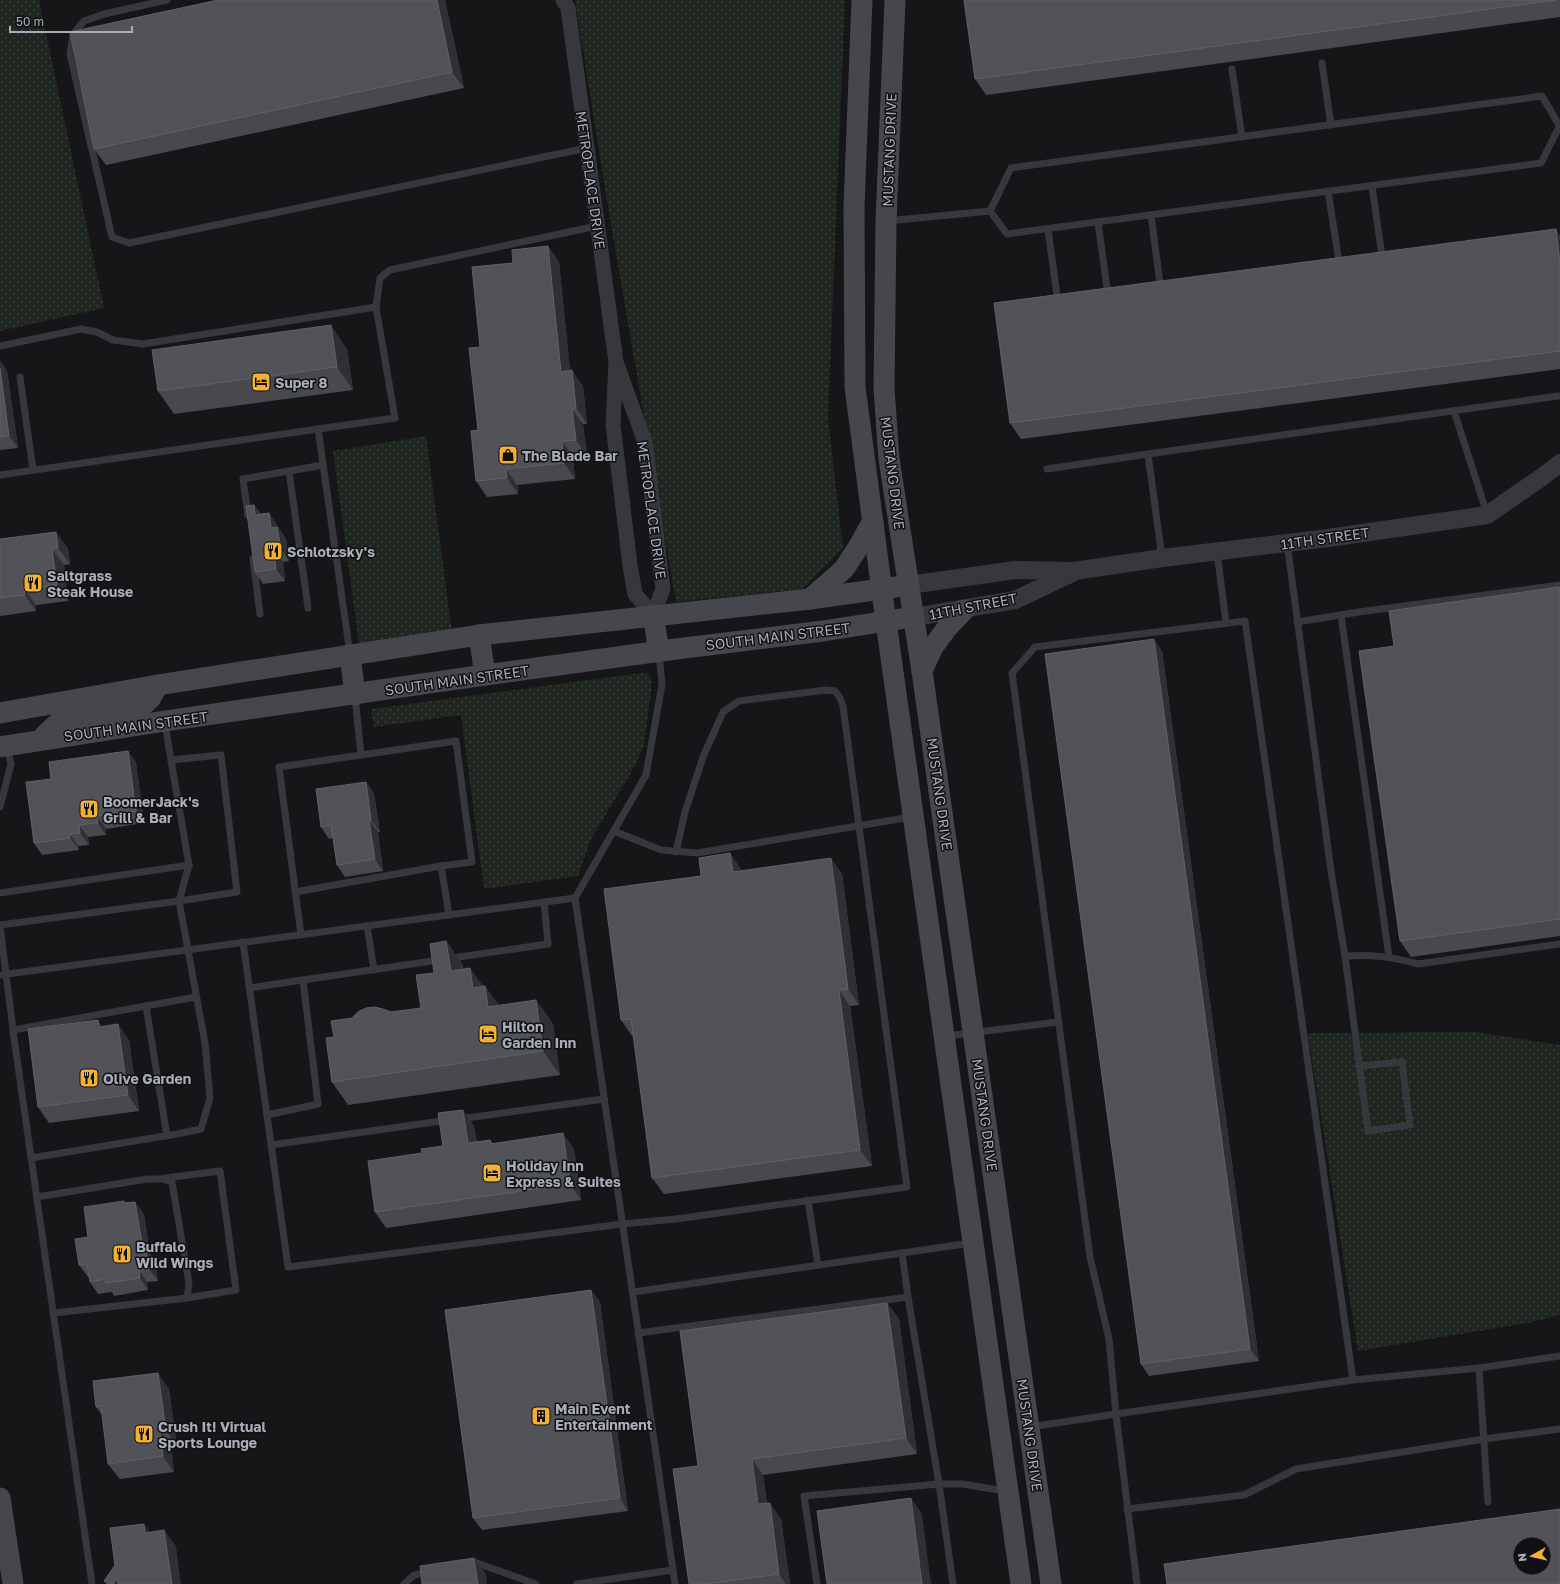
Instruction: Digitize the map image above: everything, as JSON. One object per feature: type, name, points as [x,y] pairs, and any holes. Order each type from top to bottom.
[{"type":"main road","name":"MUSTANG DRIVE","points":[[862,0],[854,207],[855,386],[886,622],[1021,1584]]},
{"type":"main road","name":"MUSTANG DRIVE","points":[[895,0],[886,221],[884,389],[889,459],[922,672],[1051,1584]]},
{"type":"main road","points":[[810,599],[844,569],[873,521]]},
{"type":"main road","points":[[0,713],[158,685],[479,635],[810,599],[909,585]]},
{"type":"main road","points":[[922,672],[933,647],[947,628],[964,610]]},
{"type":"main road","points":[[653,615],[659,651]]},
{"type":"main road","name":"SOUTH MAIN STREET","points":[[3,747],[38,740],[165,721],[485,675],[659,651],[823,631],[914,617]]},
{"type":"main road","points":[[479,635],[485,675]]},
{"type":"main road","points":[[350,654],[354,695]]},
{"type":"main road","points":[[38,740],[59,722],[140,708],[150,699],[158,685]]},
{"type":"main road","points":[[973,1242],[1002,1238]]},
{"type":"main road","points":[[0,1498],[13,1584]]},
{"type":"street","name":"METROPLACE DRIVE","points":[[563,0],[568,8],[616,362],[613,425],[630,565],[635,594],[653,615],[663,589],[645,442],[616,362]]},
{"type":"street","name":"11TH STREET","points":[[909,585],[1014,570],[1074,571],[1487,515],[1560,463]]},
{"type":"street","name":"11TH STREET","points":[[914,617],[964,610],[1015,600],[1074,571]]},
{"type":"lane","points":[[168,0],[104,14],[84,21],[73,34],[70,54],[112,237],[129,243],[587,148]]},
{"type":"lane","points":[[1322,63],[1330,125]]},
{"type":"lane","points":[[1232,69],[1242,137]]},
{"type":"lane","points":[[1542,96],[1560,125],[1541,163],[1007,234],[990,211],[1011,168],[1542,96]]},
{"type":"lane","points":[[1372,186],[1382,256]]},
{"type":"lane","points":[[1328,191],[1338,255]]},
{"type":"lane","points":[[886,221],[990,211]]},
{"type":"lane","points":[[1151,215],[1161,291]]},
{"type":"lane","points":[[1098,222],[1109,298]]},
{"type":"lane","points":[[0,475],[395,418],[376,307],[380,278],[390,270],[597,226]]},
{"type":"lane","points":[[1048,229],[1058,306]]},
{"type":"lane","points":[[0,346],[81,329],[97,332],[113,340],[143,344],[376,307]]},
{"type":"lane","points":[[20,377],[32,470]]},
{"type":"lane","points":[[1047,469],[1558,396]]},
{"type":"lane","points":[[1454,411],[1487,515]]},
{"type":"lane","points":[[318,429],[350,654]]},
{"type":"lane","points":[[1148,454],[1162,558]]},
{"type":"lane","points":[[248,519],[244,479],[323,465]]},
{"type":"lane","points":[[289,470],[308,608]]},
{"type":"lane","points":[[1287,543],[1331,871],[1345,956],[1359,1066],[1368,1131],[1410,1125],[1402,1062],[1359,1066]]},
{"type":"lane","points":[[252,550],[260,614]]},
{"type":"lane","points":[[1217,552],[1226,623]]},
{"type":"lane","points":[[1297,622],[1560,585]]},
{"type":"lane","points":[[1341,615],[1389,957]]},
{"type":"lane","points":[[1137,1584],[1116,1414],[1109,1339],[1090,1257],[1012,673],[1035,647],[1245,620],[1353,1380]]},
{"type":"lane","points":[[659,651],[662,684],[646,775],[575,898],[675,1584]]},
{"type":"lane","points":[[243,942],[288,1266],[622,1224],[676,1219],[907,1187],[843,706],[836,691],[826,690],[739,701],[723,712],[703,757],[685,812],[676,852]]},
{"type":"lane","points":[[354,695],[361,755]]},
{"type":"lane","points":[[31,1158],[201,1129],[210,1098],[205,1043],[179,901],[189,865],[165,721]]},
{"type":"lane","points":[[295,892],[441,866],[472,862],[456,741],[279,767],[295,892],[301,934]]},
{"type":"lane","points":[[0,807],[11,764],[3,747]]},
{"type":"lane","points":[[92,1584],[13,1030],[3,974],[0,925],[237,892],[221,755],[171,760]]},
{"type":"lane","points":[[614,831],[661,850],[697,853],[914,816]]},
{"type":"lane","points":[[0,893],[189,865]]},
{"type":"lane","points":[[441,866],[449,915]]},
{"type":"lane","points":[[3,974],[575,898]]},
{"type":"lane","points":[[249,988],[548,944],[544,902]]},
{"type":"lane","points":[[366,926],[374,970]]},
{"type":"lane","points":[[1345,956],[1370,954],[1418,964],[1560,944]]},
{"type":"lane","points":[[266,1115],[318,1104],[303,980]]},
{"type":"lane","points":[[13,1030],[196,997]]},
{"type":"lane","points":[[146,1006],[167,1136]]},
{"type":"lane","points":[[944,1036],[1058,1022]]},
{"type":"lane","points":[[271,1145],[604,1098]]},
{"type":"lane","points":[[37,1196],[147,1179],[163,1179],[220,1170],[236,1290],[187,1298],[54,1313]]},
{"type":"lane","points":[[163,1179],[172,1182],[190,1283],[187,1298]]},
{"type":"lane","points":[[808,1200],[818,1265]]},
{"type":"lane","points":[[633,1292],[973,1242]]},
{"type":"lane","points":[[902,1253],[939,1484],[953,1584]]},
{"type":"lane","points":[[638,1333],[908,1297]]},
{"type":"lane","points":[[1029,1428],[1353,1380],[1479,1368],[1560,1356]]},
{"type":"lane","points":[[1479,1368],[1488,1502]]},
{"type":"lane","points":[[1127,1509],[1244,1495],[1296,1469],[1484,1439],[1560,1429]]},
{"type":"lane","points":[[818,1584],[804,1496],[939,1484],[962,1484],[1008,1492]]},
{"type":"lane","points":[[459,1566],[474,1562],[536,1584]]},
{"type":"lane","points":[[406,1583],[414,1576],[436,1570]]},
{"type":"lane","points":[[577,1584],[673,1570]]},
{"type":"shaded area","points":[[0,0],[39,0],[104,308],[0,331]]},
{"type":"shaded area","points":[[575,0],[845,0],[828,418],[843,548],[803,589],[676,602],[607,201]]},
{"type":"shaded area","points":[[426,436],[452,632],[359,644],[333,451]]},
{"type":"shaded area","points":[[648,672],[651,680],[651,691],[644,745],[635,766],[591,839],[578,876],[484,889],[461,715],[374,727],[371,709]]},
{"type":"shaded area","points":[[1474,1032],[1560,1045],[1560,1315],[1528,1323],[1358,1351],[1308,1033]]},
{"type":"building","points":[[218,0],[437,0],[452,72],[94,149],[70,32]]},
{"type":"building","points":[[964,0],[1556,0],[975,79]]},
{"type":"building","points":[[1556,229],[1560,263],[1560,351],[1010,423],[994,303]]},
{"type":"building","points":[[548,246],[561,372],[572,370],[576,408],[572,409],[576,440],[562,441],[564,463],[506,469],[507,478],[476,481],[471,431],[478,430],[469,348],[480,347],[472,267],[513,263],[512,250]]},
{"type":"building","points":[[331,325],[337,367],[158,391],[152,350]]},
{"type":"building","points":[[0,368],[9,436],[0,437]]},
{"type":"building","name":"Schlotzsky's","points":[[254,505],[255,515],[269,513],[271,528],[277,527],[281,549],[274,550],[276,569],[255,572],[246,506]]},
{"type":"building","points":[[56,532],[58,548],[52,549],[57,585],[24,589],[25,595],[0,598],[0,539]]},
{"type":"building","points":[[1559,587],[1560,919],[1400,941],[1359,651],[1394,646],[1389,611]]},
{"type":"building","points":[[1154,639],[1250,1349],[1141,1364],[1045,654]]},
{"type":"building","name":"BoomerJack's Grill & Bar","points":[[128,751],[136,811],[97,816],[98,823],[79,825],[80,833],[70,834],[70,838],[34,843],[26,782],[51,779],[49,762]]},
{"type":"building","points":[[366,782],[371,820],[369,820],[375,859],[337,865],[331,825],[321,827],[316,789]]},
{"type":"building","points":[[730,853],[733,872],[831,858],[848,989],[839,990],[860,1150],[652,1178],[631,1019],[621,1020],[604,889],[701,876],[699,858]]},
{"type":"building","name":"Hilton Garden Inn","points":[[446,941],[451,971],[470,968],[473,988],[485,986],[488,1007],[536,1000],[543,1051],[332,1082],[326,1038],[334,1037],[331,1021],[352,1018],[358,1012],[366,1008],[375,1007],[391,1012],[421,1008],[416,975],[434,973],[430,944]]},
{"type":"building","name":"Olive Garden","points":[[98,1020],[99,1027],[118,1024],[128,1095],[38,1107],[28,1029]]},
{"type":"building","name":"Holiday Inn Express & Suites","points":[[463,1110],[468,1143],[490,1140],[491,1144],[563,1133],[570,1184],[375,1212],[368,1161],[422,1153],[421,1149],[443,1146],[438,1113]]},
{"type":"building","points":[[124,1201],[124,1203],[135,1202],[143,1249],[146,1249],[149,1269],[139,1270],[140,1278],[106,1283],[105,1279],[90,1282],[87,1264],[79,1265],[75,1239],[88,1237],[84,1207]]},
{"type":"building","name":"Main Event Entertainment","points":[[591,1290],[620,1498],[473,1518],[445,1310]]},
{"type":"building","points":[[887,1303],[906,1438],[752,1459],[758,1504],[770,1503],[779,1574],[707,1584],[689,1584],[673,1469],[698,1466],[680,1331]]},
{"type":"building","name":"Crush It! Virtual Sports Lounge","points":[[158,1373],[166,1430],[160,1431],[163,1456],[108,1464],[101,1406],[96,1407],[93,1381]]},
{"type":"building","points":[[911,1498],[922,1584],[827,1584],[817,1511]]},
{"type":"building","points":[[1560,1509],[1560,1584],[1167,1584],[1164,1564]]},
{"type":"building","points":[[144,1524],[145,1533],[164,1530],[172,1584],[118,1584],[117,1579],[113,1584],[108,1584],[104,1581],[115,1565],[110,1528]]},
{"type":"building","points":[[474,1558],[478,1584],[422,1584],[420,1566]]},
{"type":"place","name":"Super 8","points":[[261,382]]},
{"type":"place","name":"The Blade Bar","points":[[508,455]]},
{"type":"place","name":"Schlotzsky's","points":[[273,551]]},
{"type":"place","name":"Saltgrass Steak House","points":[[33,583]]},
{"type":"place","name":"BoomerJack's Grill & Bar","points":[[89,809]]},
{"type":"place","name":"Hilton Garden Inn","points":[[488,1034]]},
{"type":"place","name":"Olive Garden","points":[[89,1078]]},
{"type":"place","name":"Holiday Inn Express & Suites","points":[[492,1173]]},
{"type":"place","name":"Buffalo Wild Wings","points":[[122,1254]]},
{"type":"place","name":"Main Event Entertainment","points":[[541,1416]]},
{"type":"place","name":"Crush It! Virtual Sports Lounge","points":[[144,1434]]}]
